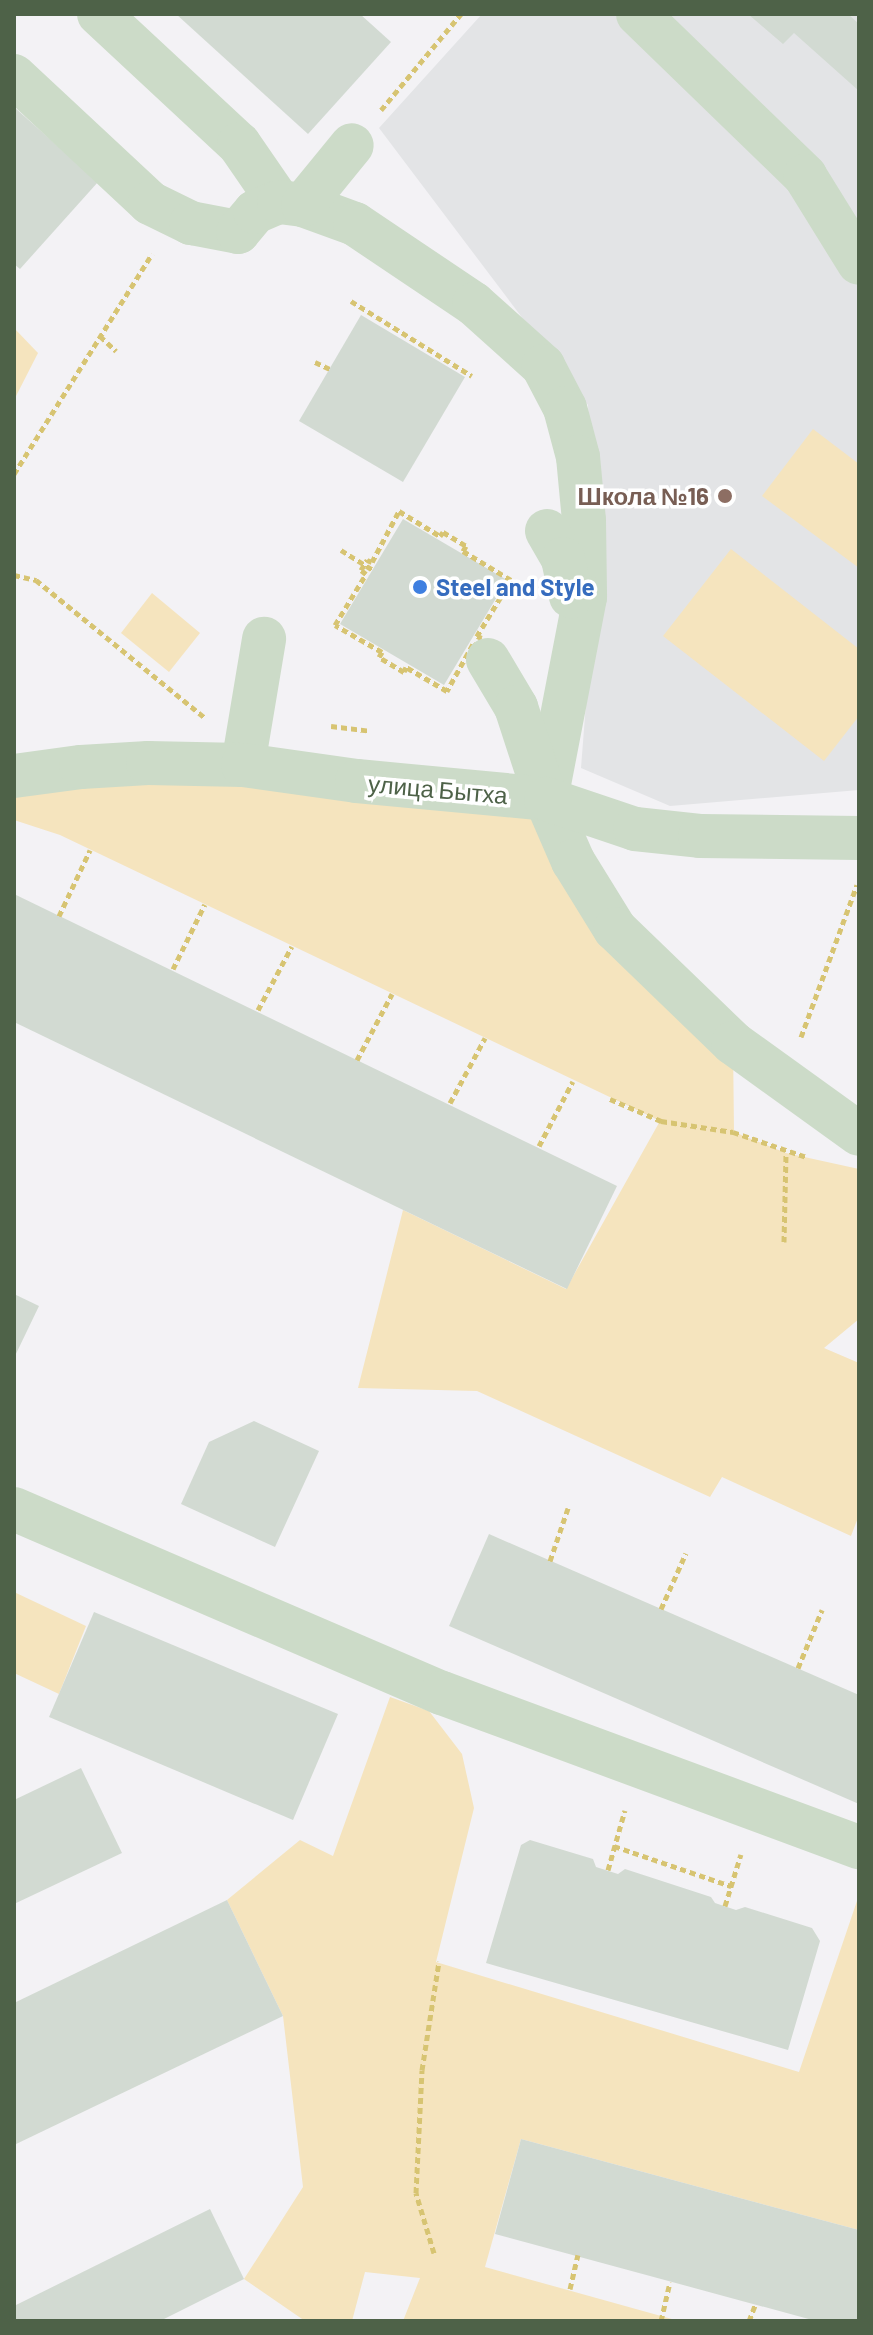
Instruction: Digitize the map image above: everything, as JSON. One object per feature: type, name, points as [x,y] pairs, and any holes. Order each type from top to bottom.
[{"type":"street","points":[[99,14],[239,144],[291,204]]},
{"type":"street","points":[[638,14],[805,176],[859,263]]},
{"type":"street","points":[[14,76],[150,203],[191,223],[238,232],[255,212],[291,204],[355,224],[474,304],[543,366],[565,408],[578,457],[584,521],[585,597],[546,799]]},
{"type":"street","points":[[291,204],[352,145]]},
{"type":"street","points":[[547,531],[563,559],[579,630]]},
{"type":"street","points":[[243,765],[264,639]]},
{"type":"street","points":[[488,660],[516,707],[546,799],[573,861],[615,929],[733,1043],[859,1134]]},
{"type":"street","name":"улица Бытха","points":[[14,776],[134,764],[243,765],[357,781],[546,799],[635,829],[700,836],[859,838]]},
{"type":"street","points":[[14,1509],[442,1693],[859,1847]]},
{"type":"path","points":[[352,145],[461,14]]},
{"type":"path","points":[[14,474],[175,215]]},
{"type":"path","points":[[351,301],[472,376]]},
{"type":"path","points":[[100,336],[116,351]]},
{"type":"path","points":[[315,362],[330,369]]},
{"type":"path","points":[[399,511],[440,536],[443,532],[466,546],[463,551],[511,580],[477,636],[482,638],[478,647],[473,644],[447,691],[406,667],[404,672],[391,665],[379,657],[382,652],[335,625],[366,574],[361,570],[367,560],[372,562],[399,511]]},
{"type":"path","points":[[341,550],[373,570]]},
{"type":"path","points":[[14,575],[36,580],[205,717]]},
{"type":"path","points":[[59,916],[90,850]]},
{"type":"path","points":[[797,1048],[859,880]]},
{"type":"path","points":[[173,969],[205,904]]},
{"type":"path","points":[[258,1010],[292,946]]},
{"type":"path","points":[[357,1060],[392,994]]},
{"type":"path","points":[[450,1103],[485,1038]]},
{"type":"path","points":[[539,1146],[573,1081]]},
{"type":"path","points":[[610,1099],[661,1121],[733,1132],[786,1153],[815,1159]]},
{"type":"path","points":[[784,1242],[786,1153]]},
{"type":"path","points":[[550,1561],[568,1508]]},
{"type":"path","points":[[661,1609],[686,1553]]},
{"type":"path","points":[[798,1668],[822,1610]]},
{"type":"path","points":[[608,1870],[639,1766]]},
{"type":"path","points":[[614,1846],[731,1886]]},
{"type":"path","points":[[434,2253],[416,2193],[422,2070],[439,1961]]},
{"type":"path","points":[[570,2289],[578,2255]]},
{"type":"path","points":[[661,2321],[670,2282]]},
{"type":"path","points":[[749,2321],[755,2305]]},
{"type":"shaded area","name":"Школа №16","points":[[482,14],[859,14],[859,790],[670,806],[581,768],[595,587],[588,405],[379,128]]},
{"type":"shaded area","points":[[14,328],[38,353],[14,400]]},
{"type":"shaded area","points":[[813,429],[859,464],[859,568],[762,496]]},
{"type":"shaded area","points":[[731,549],[859,649],[859,716],[824,761],[663,636]]},
{"type":"shaded area","points":[[152,593],[200,633],[169,672],[121,633]]},
{"type":"shaded area","points":[[14,776],[546,799],[573,861],[733,1043],[734,1132],[786,1153],[859,1169],[859,1319],[824,1348],[859,1363],[859,1515],[851,1536],[722,1477],[710,1497],[477,1391],[358,1388],[403,1210],[566,1289],[660,1121],[60,835],[14,820]]},
{"type":"shaded area","points":[[14,1592],[86,1626],[59,1694],[14,1673]]},
{"type":"shaded area","points":[[390,1697],[429,1711],[462,1754],[474,1808],[436,1962],[799,2072],[859,1895],[859,2230],[521,2139],[485,2267],[679,2321],[403,2321],[420,2278],[365,2272],[352,2321],[305,2321],[244,2279],[303,2187],[283,2016],[227,1900],[300,1840],[333,1856]]},
{"type":"building","points":[[176,14],[360,14],[391,42],[308,134]]},
{"type":"building","points":[[748,14],[848,14],[859,24],[859,91],[794,33],[783,44]]},
{"type":"building","points":[[14,107],[98,182],[20,269],[14,264]]},
{"type":"building","points":[[361,315],[465,377],[403,482],[299,421]]},
{"type":"building","points":[[403,519],[507,580],[444,685],[340,624]]},
{"type":"building","points":[[14,894],[617,1186],[567,1289],[14,1022]]},
{"type":"building","points":[[14,1294],[39,1306],[14,1358]]},
{"type":"building","points":[[254,1421],[319,1451],[275,1547],[181,1504],[209,1442]]},
{"type":"building","points":[[489,1534],[859,1695],[859,1804],[449,1626]]},
{"type":"building","points":[[94,1612],[338,1714],[293,1820],[49,1717]]},
{"type":"building","points":[[81,1768],[122,1853],[14,1904],[14,1800]]},
{"type":"building","points":[[530,1840],[593,1859],[596,1867],[618,1874],[625,1869],[711,1897],[715,1903],[736,1910],[745,1907],[812,1928],[820,1941],[788,2050],[486,1963],[521,1845]]},
{"type":"building","points":[[227,1900],[283,2016],[14,2145],[14,2003]]},
{"type":"building","points":[[521,2139],[859,2230],[859,2321],[816,2321],[495,2234]]},
{"type":"building","points":[[210,2209],[244,2279],[160,2321],[14,2321],[14,2306]]},
{"type":"place","name":"Школа №16","points":[[725,496]]},
{"type":"place","name":"Steel and Style","points":[[420,587]]}]
